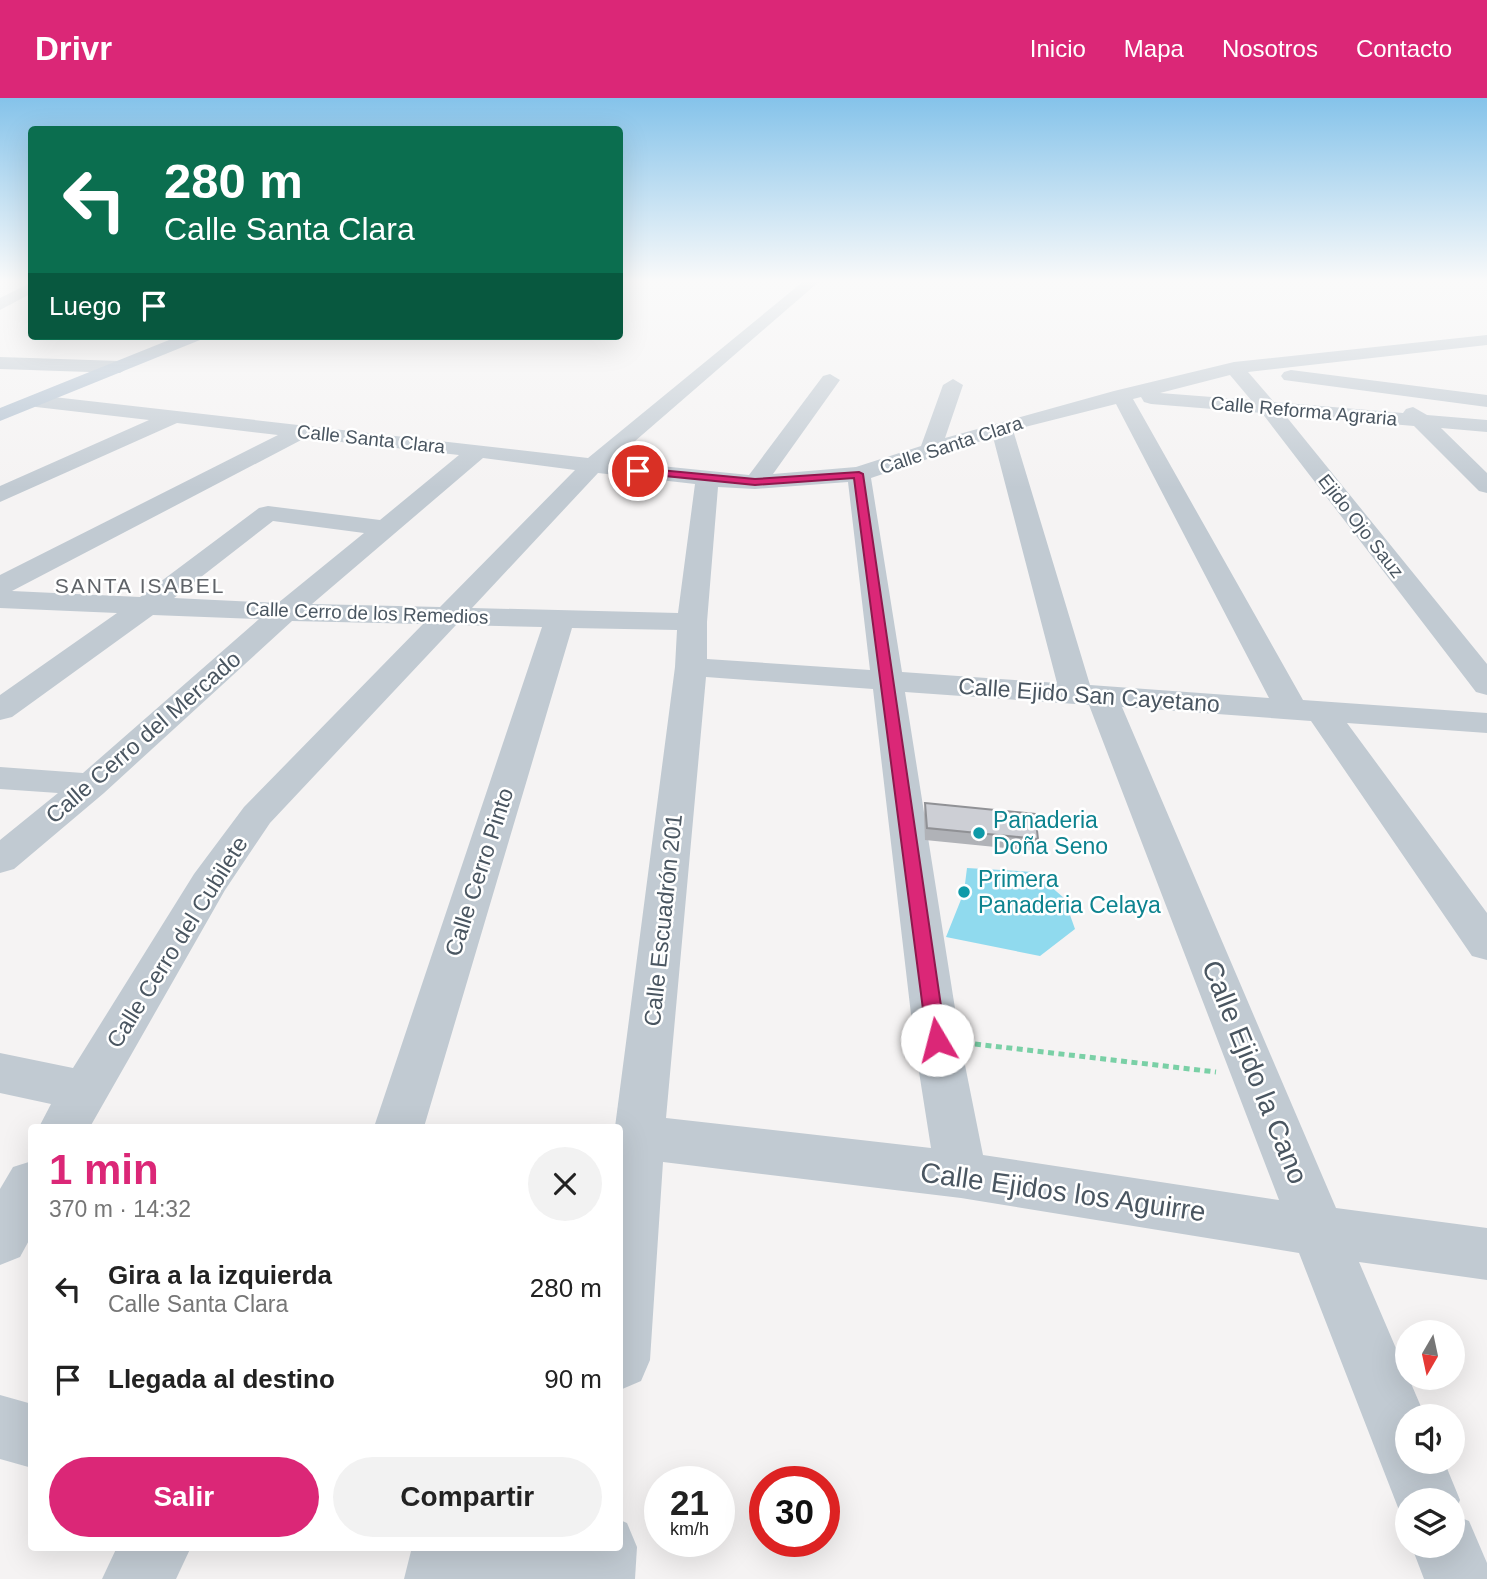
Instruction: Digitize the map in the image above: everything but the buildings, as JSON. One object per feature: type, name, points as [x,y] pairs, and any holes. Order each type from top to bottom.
[{"type":"main road","points":[[0,415],[163,349]]},
{"type":"street","name":"Calle Cerro del Cubilete","points":[[75,1109],[208,884],[257,815],[592,466],[732,349]]},
{"type":"street","name":"Calle Santa Clara","points":[[0,405],[29,404],[175,416],[592,466],[755,482],[859,474],[1001,427],[1234,368],[1369,358],[1425,349]]},
{"type":"street","points":[[1469,349],[1482,364]]},
{"type":"street","points":[[41,364],[60,350]]},
{"type":"street","points":[[1369,358],[1442,363]]},
{"type":"street","points":[[1369,358],[1419,421],[1478,468],[1487,486]]},
{"type":"street","points":[[0,363],[120,367]]},
{"type":"street","points":[[1234,368],[1487,401]]},
{"type":"street","name":"Ejido Ojo Sauz","points":[[1234,368],[1487,685]]},
{"type":"street","points":[[755,482],[830,380]]},
{"type":"street","points":[[930,451],[953,385]]},
{"type":"street","points":[[1121,395],[1307,711],[1487,945]]},
{"type":"street","name":"Calle Reforma Agraria","points":[[1121,395],[1270,410],[1487,426]]},
{"type":"street","points":[[0,495],[175,416]]},
{"type":"street","name":"Calle Ejido la Cano","points":[[1001,427],[1088,694],[1255,1076],[1395,1419]]},
{"type":"street","points":[[0,586],[302,431]]},
{"type":"street","name":"Calle Cerro del Mercado","points":[[0,860],[91,785],[285,612],[478,451]]},
{"type":"street","points":[[859,474],[885,679],[937,1040],[961,1175]]},
{"type":"street","name":"Calle Escuadrón 201","points":[[623,1325],[639,1137],[691,667],[692,622],[707,479]]},
{"type":"street","points":[[0,710],[146,606],[268,513],[385,528]]},
{"type":"street","name":"Calle Cerro de los Remedios","points":[[0,599],[285,612],[692,622]]},
{"type":"street","points":[[0,628],[48,602]]},
{"type":"street","name":"Calle Cerro Pinto","points":[[400,1124],[559,618]]},
{"type":"street","name":"Calle Ejido San Cayetano","points":[[691,667],[1487,723]]},
{"type":"street","points":[[0,778],[91,785]]},
{"type":"street","points":[[0,1073],[75,1109]]},
{"type":"street","name":"Calle Ejidos los Aguirre","points":[[639,1137],[961,1175],[1487,1254]]},
{"type":"street","points":[[0,1239],[28,1191]]},
{"type":"street","points":[[0,1427],[28,1435]]},
{"type":"street","points":[[137,1579],[154,1551]]},
{"type":"street","points":[[439,1579],[445,1551]]},
{"type":"street","points":[[461,1551],[563,1579]]},
{"type":"street","points":[[600,1579],[603,1551]]},
{"type":"street","points":[[1450,1558],[1459,1579]]},
{"type":"path","points":[[937,1040],[1255,1076]]},
{"type":"water","points":[[967,868],[1034,872],[1064,898],[1075,929],[1040,956],[946,937],[964,892]]},
{"type":"place","name":"Panaderia Doña Seno","points":[[979,833]]},
{"type":"place","name":"Primera Panaderia Celaya","points":[[964,892]]},
{"type":"district","name":"SANTA ISABEL","points":[[140,585]]},
{"type":"route","points":[[638,471],[755,482],[859,474],[885,679],[937,1040]]}]
